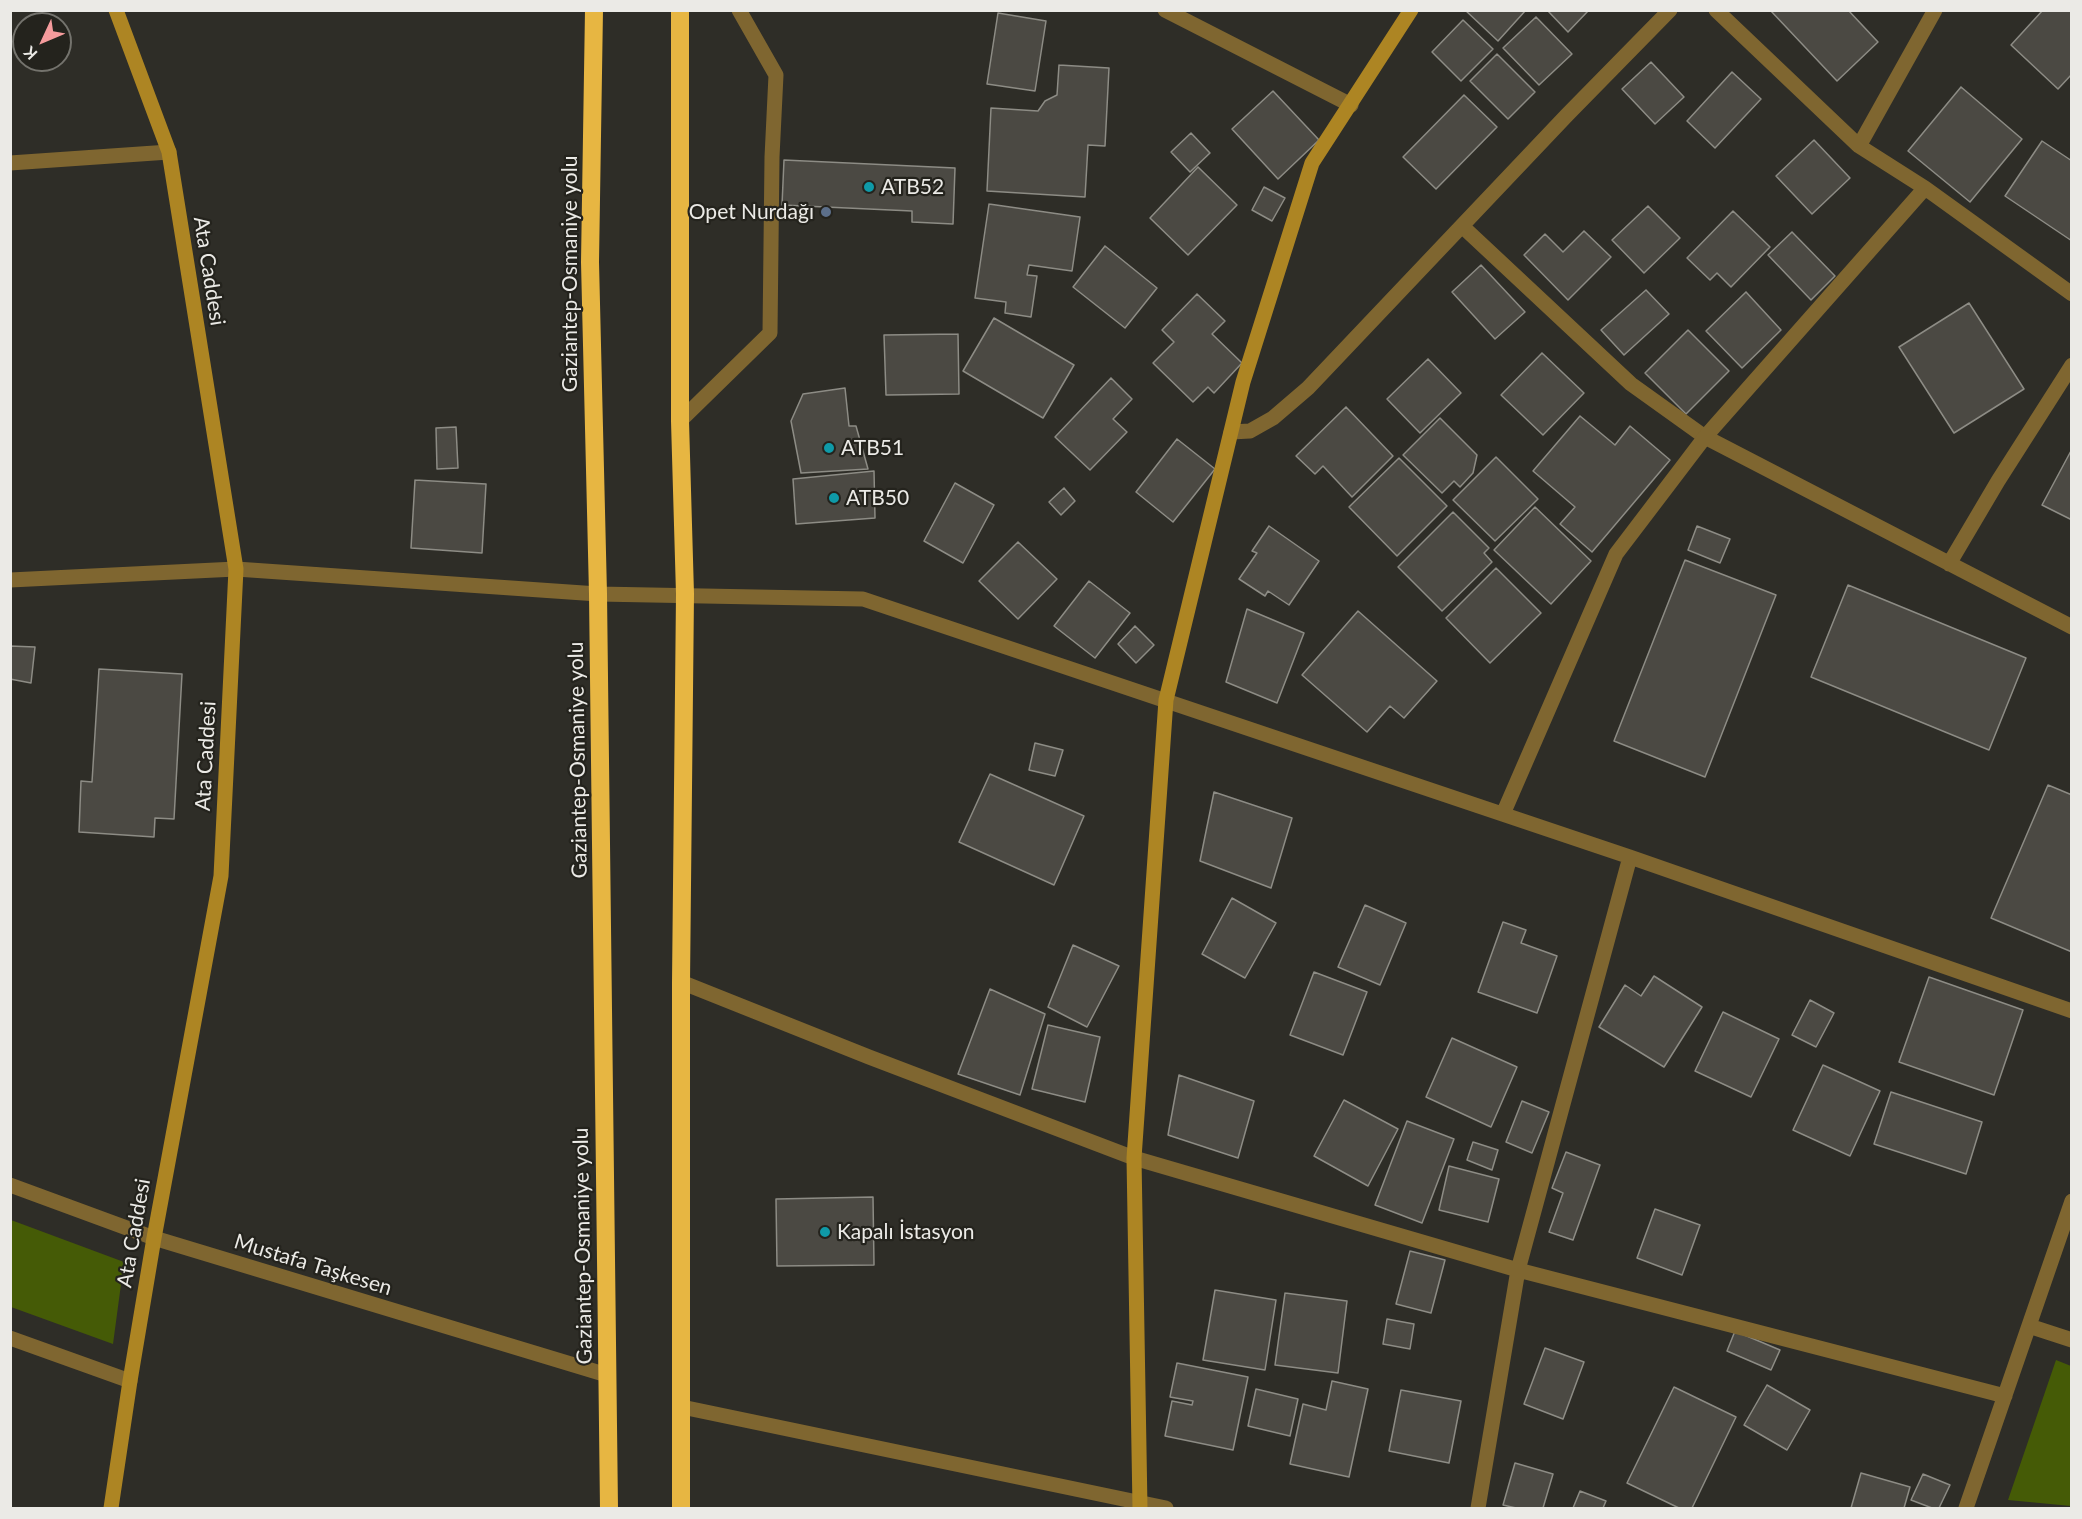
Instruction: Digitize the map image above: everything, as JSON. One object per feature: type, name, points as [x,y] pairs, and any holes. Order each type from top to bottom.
[{"type":"highway","name":"Gaziantep-Osmaniye yolu","points":[[594,10],[590,262],[598,594],[609,1509]]},
{"type":"highway","points":[[680,10],[681,421],[685,594],[681,981],[681,1509]]},
{"type":"street","name":"Ata Caddesi","points":[[111,1509],[154,1238],[221,876],[236,568],[169,152],[116,10]]},
{"type":"street","points":[[681,421],[770,333],[772,157],[776,75],[739,10]]},
{"type":"street","points":[[1165,10],[1351,105]]},
{"type":"street","points":[[1140,1506],[1134,1158],[1166,700],[1243,382],[1312,163],[1411,10]]},
{"type":"street","points":[[1231,432],[1250,431],[1265,423],[1308,388],[1670,10]]},
{"type":"street","points":[[1716,10],[1859,146],[1925,188],[2072,294]]},
{"type":"street","points":[[1859,146],[1935,10]]},
{"type":"street","points":[[10,163],[169,152]]},
{"type":"street","points":[[1503,814],[1616,554],[1705,437],[1925,188]]},
{"type":"street","points":[[1462,226],[1631,384],[1705,437],[2072,627]]},
{"type":"street","points":[[1949,564],[1998,481],[2072,365]]},
{"type":"street","points":[[10,580],[236,568],[598,594],[863,599],[1630,857],[2072,1011]]},
{"type":"street","points":[[1478,1509],[1518,1270],[1630,857]]},
{"type":"street","points":[[681,981],[880,1061],[1134,1158],[1518,1270],[2005,1396]]},
{"type":"street","name":"Mustafa Taşkesen","points":[[10,1185],[154,1238],[607,1375]]},
{"type":"street","points":[[1966,1509],[2072,1201]]},
{"type":"street","points":[[2029,1326],[2072,1340]]},
{"type":"street","points":[[10,1338],[130,1381]]},
{"type":"street","points":[[682,1407],[1140,1506],[1166,1509]]},
{"type":"green space","points":[[11,1220],[124,1262],[113,1344],[11,1307]]},
{"type":"green space","points":[[2056,1360],[2071,1366],[2071,1506],[2008,1500]]},
{"type":"building","points":[[1465,10],[1526,10],[1498,41]]},
{"type":"building","points":[[1547,10],[1589,10],[1568,32]]},
{"type":"building","points":[[1770,10],[1848,10],[1878,42],[1837,81]]},
{"type":"building","points":[[2043,10],[2072,10],[2072,74],[2058,89],[2011,45]]},
{"type":"building","points":[[998,13],[1046,21],[1035,91],[987,84]]},
{"type":"building","points":[[1536,17],[1572,54],[1539,85],[1503,48]]},
{"type":"building","points":[[1463,20],[1493,49],[1461,81],[1432,52]]},
{"type":"building","points":[[1497,54],[1535,92],[1508,119],[1470,81]]},
{"type":"building","points":[[1651,62],[1684,97],[1655,124],[1622,89]]},
{"type":"building","points":[[1059,65],[1109,68],[1105,146],[1088,145],[1085,197],[987,191],[991,108],[1038,111],[1045,101],[1057,95]]},
{"type":"building","points":[[1732,72],[1761,99],[1715,148],[1687,121]]},
{"type":"building","points":[[1961,87],[2022,139],[1970,202],[1908,151]]},
{"type":"building","points":[[1273,91],[1319,140],[1278,179],[1232,129]]},
{"type":"building","points":[[1464,95],[1497,127],[1436,189],[1403,157]]},
{"type":"building","points":[[1191,133],[1210,153],[1190,172],[1171,152]]},
{"type":"building","points":[[1814,140],[1850,178],[1812,214],[1776,176]]},
{"type":"building","points":[[2042,141],[2072,161],[2072,241],[2005,196]]},
{"type":"building","name":"ATB52","points":[[784,160],[955,168],[953,224],[912,222],[912,211],[782,205]]},
{"type":"building","points":[[1198,167],[1237,205],[1188,255],[1150,218]]},
{"type":"building","points":[[1264,187],[1285,198],[1272,221],[1252,210]]},
{"type":"building","points":[[989,204],[1080,217],[1072,271],[1029,265],[1027,275],[1037,276],[1031,317],[1005,313],[1006,302],[975,298]]},
{"type":"building","points":[[1648,206],[1680,238],[1644,273],[1612,240]]},
{"type":"building","points":[[1733,211],[1770,247],[1731,287],[1717,273],[1710,280],[1687,258]]},
{"type":"building","points":[[1584,231],[1611,257],[1568,300],[1524,255],[1545,234],[1563,252]]},
{"type":"building","points":[[1792,232],[1835,276],[1811,300],[1768,255]]},
{"type":"building","points":[[1105,246],[1157,288],[1125,328],[1073,287]]},
{"type":"building","points":[[1481,265],[1525,312],[1495,339],[1452,292]]},
{"type":"building","points":[[1646,290],[1669,314],[1624,355],[1601,330]]},
{"type":"building","points":[[1746,292],[1781,330],[1742,368],[1706,331]]},
{"type":"building","points":[[1197,294],[1225,321],[1212,334],[1242,363],[1214,393],[1208,387],[1193,402],[1153,363],[1174,342],[1162,330]]},
{"type":"building","points":[[1969,303],[2024,389],[1954,433],[1899,347]]},
{"type":"building","points":[[994,318],[1074,365],[1043,418],[963,371]]},
{"type":"building","points":[[1688,330],[1729,371],[1686,414],[1645,373]]},
{"type":"building","points":[[958,334],[959,394],[886,395],[884,335]]},
{"type":"building","points":[[1542,353],[1584,393],[1543,435],[1501,395]]},
{"type":"building","points":[[1428,359],[1461,393],[1420,433],[1387,399]]},
{"type":"building","points":[[1111,378],[1132,399],[1113,419],[1127,432],[1090,470],[1055,437]]},
{"type":"building","name":"ATB51","points":[[845,388],[849,426],[856,426],[868,469],[801,473],[791,421],[803,394]]},
{"type":"building","points":[[1346,407],[1393,456],[1352,497],[1323,466],[1315,474],[1296,456]]},
{"type":"building","points":[[1580,416],[1615,445],[1630,426],[1670,460],[1592,552],[1560,524],[1575,507],[1533,471]]},
{"type":"building","points":[[1440,418],[1477,455],[1473,473],[1460,487],[1454,481],[1442,493],[1403,455]]},
{"type":"building","points":[[456,427],[458,468],[437,469],[436,428]]},
{"type":"building","points":[[1177,439],[1215,469],[1173,522],[1136,492]]},
{"type":"building","points":[[2072,449],[2072,520],[2042,505]]},
{"type":"building","points":[[1496,457],[1538,499],[1495,541],[1453,500]]},
{"type":"building","points":[[1399,458],[1447,506],[1397,556],[1349,507]]},
{"type":"building","name":"ATB50","points":[[874,471],[875,518],[796,524],[793,479]]},
{"type":"building","points":[[415,480],[486,484],[482,553],[411,548]]},
{"type":"building","points":[[955,483],[994,505],[963,563],[924,541]]},
{"type":"building","points":[[1064,488],[1075,501],[1061,515],[1049,502]]},
{"type":"building","points":[[1535,507],[1591,561],[1551,604],[1494,550]]},
{"type":"building","points":[[1453,512],[1489,548],[1484,553],[1492,562],[1442,611],[1398,567]]},
{"type":"building","points":[[1269,526],[1319,561],[1289,605],[1268,591],[1265,596],[1239,579],[1257,553],[1252,551]]},
{"type":"building","points":[[1697,526],[1730,539],[1720,563],[1688,550]]},
{"type":"building","points":[[1018,542],[1057,579],[1018,619],[979,581]]},
{"type":"building","points":[[1685,560],[1776,595],[1705,777],[1614,741]]},
{"type":"building","points":[[1496,568],[1541,613],[1490,663],[1446,618]]},
{"type":"building","points":[[1089,581],[1130,613],[1095,658],[1054,626]]},
{"type":"building","points":[[1848,585],[2026,658],[1989,750],[1811,677]]},
{"type":"building","points":[[1247,609],[1304,633],[1277,703],[1226,682]]},
{"type":"building","points":[[1358,611],[1437,681],[1404,718],[1390,706],[1367,732],[1302,675]]},
{"type":"building","points":[[1135,626],[1154,645],[1136,663],[1118,644]]},
{"type":"building","points":[[10,646],[35,647],[31,683],[10,679]]},
{"type":"building","points":[[99,669],[182,674],[174,819],[155,818],[154,837],[79,832],[81,781],[92,782]]},
{"type":"building","points":[[1035,743],[1063,750],[1055,776],[1029,770]]},
{"type":"building","points":[[990,774],[1084,816],[1054,885],[959,842]]},
{"type":"building","points":[[2048,785],[2072,795],[2072,952],[1991,918]]},
{"type":"building","points":[[1214,792],[1292,818],[1271,888],[1200,861]]},
{"type":"building","points":[[1232,898],[1276,923],[1245,978],[1202,954]]},
{"type":"building","points":[[1365,905],[1406,923],[1380,985],[1338,967]]},
{"type":"building","points":[[1503,922],[1526,930],[1521,943],[1557,956],[1537,1013],[1478,992]]},
{"type":"building","points":[[1073,945],[1119,966],[1087,1027],[1048,1007]]},
{"type":"building","points":[[1314,972],[1367,992],[1343,1055],[1290,1035]]},
{"type":"building","points":[[1654,976],[1702,1007],[1664,1067],[1599,1027],[1625,985],[1641,996]]},
{"type":"building","points":[[1929,977],[2023,1010],[1994,1095],[1899,1062]]},
{"type":"building","points":[[990,989],[1045,1014],[1020,1095],[958,1074]]},
{"type":"building","points":[[1810,1000],[1834,1013],[1816,1047],[1792,1035]]},
{"type":"building","points":[[1723,1012],[1779,1039],[1751,1097],[1695,1071]]},
{"type":"building","points":[[1048,1025],[1100,1037],[1085,1102],[1032,1089]]},
{"type":"building","points":[[1452,1038],[1517,1067],[1491,1127],[1426,1097]]},
{"type":"building","points":[[1823,1065],[1880,1091],[1850,1156],[1793,1130]]},
{"type":"building","points":[[1179,1075],[1254,1101],[1238,1158],[1168,1135]]},
{"type":"building","points":[[1891,1092],[1982,1122],[1966,1174],[1874,1144]]},
{"type":"building","points":[[1344,1100],[1398,1129],[1368,1186],[1314,1156]]},
{"type":"building","points":[[1522,1101],[1549,1112],[1532,1153],[1506,1142]]},
{"type":"building","points":[[1407,1121],[1454,1139],[1422,1223],[1375,1205]]},
{"type":"building","points":[[1473,1142],[1498,1150],[1492,1170],[1467,1160]]},
{"type":"building","points":[[1566,1152],[1600,1165],[1573,1240],[1549,1232],[1563,1193],[1552,1188]]},
{"type":"building","points":[[1449,1166],[1499,1179],[1488,1222],[1439,1210]]},
{"type":"building","name":"Kapalı İstasyon","points":[[873,1197],[874,1265],[777,1266],[776,1199]]},
{"type":"building","points":[[1655,1209],[1700,1225],[1682,1275],[1637,1258]]},
{"type":"building","points":[[1410,1251],[1445,1260],[1431,1313],[1396,1304]]},
{"type":"building","points":[[1215,1290],[1276,1300],[1265,1370],[1203,1360]]},
{"type":"building","points":[[1285,1293],[1347,1301],[1338,1373],[1275,1365]]},
{"type":"building","points":[[1387,1319],[1414,1324],[1410,1349],[1383,1344]]},
{"type":"building","points":[[1735,1331],[1780,1350],[1771,1370],[1727,1351]]},
{"type":"building","points":[[1545,1348],[1584,1362],[1563,1419],[1524,1404]]},
{"type":"building","points":[[1177,1363],[1248,1377],[1233,1450],[1165,1436],[1172,1401],[1192,1405],[1193,1401],[1170,1397]]},
{"type":"building","points":[[1332,1381],[1368,1389],[1349,1477],[1290,1464],[1303,1404],[1326,1410]]},
{"type":"building","points":[[1767,1385],[1810,1410],[1787,1450],[1744,1425]]},
{"type":"building","points":[[1674,1387],[1736,1417],[1692,1508],[1679,1508],[1627,1483]]},
{"type":"building","points":[[1256,1389],[1298,1399],[1290,1436],[1248,1426]]},
{"type":"building","points":[[1401,1390],[1461,1401],[1449,1463],[1389,1451]]},
{"type":"building","points":[[1515,1463],[1553,1474],[1543,1508],[1516,1508],[1503,1505]]},
{"type":"building","points":[[1861,1473],[1910,1487],[1904,1508],[1851,1508]]},
{"type":"building","points":[[1923,1474],[1950,1485],[1939,1508],[1932,1508],[1911,1500]]},
{"type":"building","points":[[1580,1491],[1606,1501],[1603,1508],[1573,1508]]},
{"type":"place","name":"ATB52","points":[[869,187]]},
{"type":"place","name":"Opet Nurdağı","points":[[826,212]]},
{"type":"place","name":"ATB51","points":[[829,448]]},
{"type":"place","name":"ATB50","points":[[834,498]]},
{"type":"place","name":"Kapalı İstasyon","points":[[825,1232]]}]
